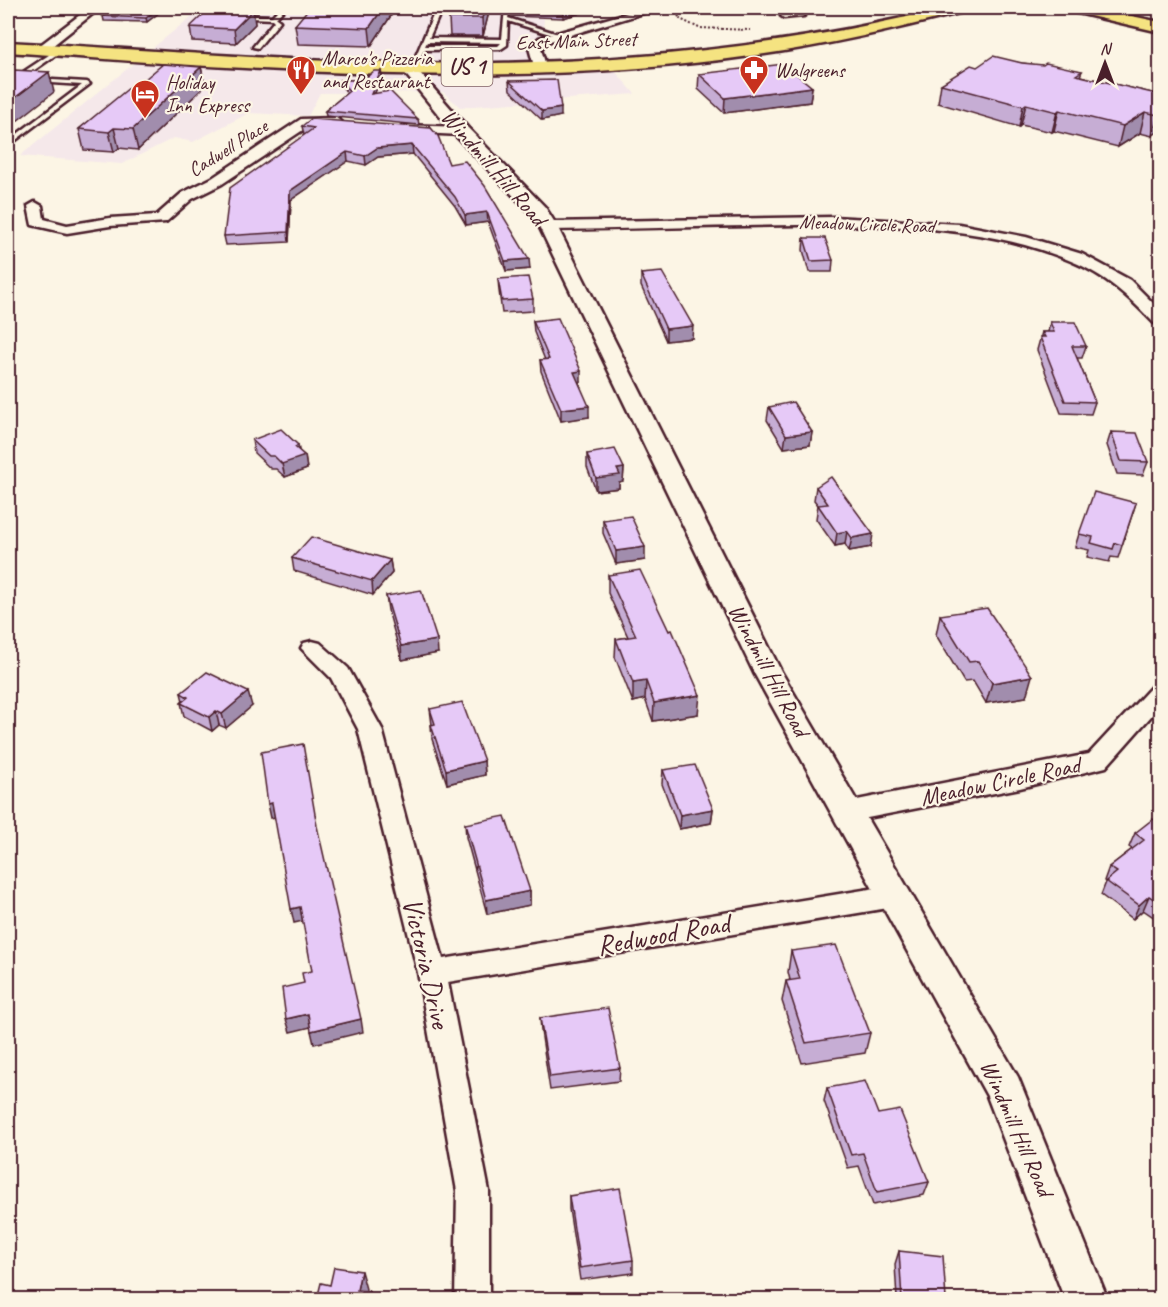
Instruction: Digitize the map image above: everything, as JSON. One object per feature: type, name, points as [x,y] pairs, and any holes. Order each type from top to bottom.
[{"type":"main road","name":"East Main Street","points":[[8,47],[415,58],[540,66],[742,54],[843,38],[961,8]]},
{"type":"main road","points":[[1075,8],[1161,27]]},
{"type":"main road","points":[[1099,8],[1161,22]]},
{"type":"street","points":[[43,48],[95,8]]},
{"type":"street","points":[[540,66],[536,45],[558,35],[655,8]]},
{"type":"street","name":"Windmill Hill Road","points":[[415,58],[461,131],[538,211],[548,226],[768,673],[1004,1089],[1087,1299]]},
{"type":"street","name":"Cadwell Place","points":[[35,206],[37,222],[67,230],[110,222],[161,219],[187,196],[217,181],[306,123],[324,121],[355,124]]},
{"type":"street","points":[[386,127],[461,131]]},
{"type":"street","name":"Meadow Circle Road","points":[[548,226],[832,220],[969,229],[1074,257],[1115,277],[1148,300],[1161,319]]},
{"type":"street","name":"Victoria Drive","points":[[312,648],[340,673],[370,729],[432,973],[473,1191],[472,1299]]},
{"type":"street","name":"Meadow Circle Road","points":[[847,812],[1020,779],[1097,761],[1161,692]]},
{"type":"street","name":"Redwood Road","points":[[432,973],[894,896]]},
{"type":"lane","points":[[244,8],[236,16],[273,18],[277,21],[256,47]]},
{"type":"lane","points":[[273,18],[282,8]]},
{"type":"lane","points":[[415,58],[426,40],[437,8]]},
{"type":"lane","points":[[415,58],[491,49],[504,45],[507,8]]},
{"type":"lane","points":[[784,16],[802,15]]},
{"type":"lane","points":[[505,20],[558,35]]},
{"type":"lane","points":[[426,40],[504,41]]},
{"type":"lane","points":[[8,84],[19,79],[61,49]]},
{"type":"lane","points":[[8,144],[87,84],[19,79]]},
{"type":"path","points":[[682,8],[678,18],[694,26],[754,31]]},
{"type":"shaded area","points":[[202,8],[545,8],[540,66],[608,63],[635,94],[460,107],[443,92],[320,93],[308,116],[249,113],[193,142],[174,138],[122,164],[20,156]]},
{"type":"building","points":[[113,8],[158,8],[146,18],[103,16]]},
{"type":"building","points":[[210,8],[253,10],[234,29],[190,27]]},
{"type":"building","points":[[309,8],[383,8],[369,28],[295,25]]},
{"type":"building","points":[[452,8],[485,8],[482,18],[449,18]]},
{"type":"building","points":[[993,56],[1022,63],[1043,65],[1046,63],[1082,71],[1076,75],[1161,95],[1161,113],[1158,115],[1145,112],[1123,126],[1059,110],[1057,112],[1026,104],[1023,106],[941,84],[971,65],[977,67]]},
{"type":"building","points":[[163,64],[201,67],[133,129],[114,128],[109,132],[79,129],[135,83],[139,84]]},
{"type":"building","points":[[784,64],[812,87],[725,98],[699,74]]},
{"type":"building","points":[[14,70],[49,72],[8,103],[8,73]]},
{"type":"building","points":[[374,71],[381,71],[371,94],[390,91],[418,119],[325,111],[349,91],[341,80],[363,80]]},
{"type":"building","points":[[557,80],[561,108],[542,111],[509,81]]},
{"type":"building","points":[[311,119],[431,128],[438,136],[449,164],[465,161],[485,186],[529,259],[505,261],[487,212],[465,215],[455,197],[412,145],[377,148],[365,156],[347,152],[290,191],[288,232],[224,236],[230,188],[314,128],[302,126]]},
{"type":"building","points":[[804,238],[825,238],[833,260],[811,261]]},
{"type":"building","points":[[662,272],[693,326],[666,329],[641,274]]},
{"type":"building","points":[[528,277],[533,299],[502,301],[498,279]]},
{"type":"building","points":[[558,318],[581,371],[574,372],[589,406],[561,409],[540,360],[549,359],[533,321]]},
{"type":"building","points":[[1050,322],[1075,322],[1086,346],[1072,346],[1095,402],[1065,401],[1040,337],[1045,337],[1042,332],[1054,332]]},
{"type":"building","points":[[793,402],[812,432],[786,435],[769,407]]},
{"type":"building","points":[[281,429],[298,445],[295,447],[305,456],[282,464],[274,456],[269,456],[252,440]]},
{"type":"building","points":[[1111,432],[1137,433],[1148,462],[1121,461]]},
{"type":"building","points":[[615,449],[624,468],[617,469],[620,475],[596,478],[587,454]]},
{"type":"building","points":[[831,477],[873,534],[852,538],[847,531],[837,533],[818,505],[828,504],[816,487]]},
{"type":"building","points":[[1094,492],[1136,503],[1122,545],[1115,543],[1113,549],[1091,543],[1093,537],[1079,534]]},
{"type":"building","points":[[631,516],[645,547],[616,551],[603,520]]},
{"type":"building","points":[[311,537],[390,560],[372,581],[292,558]]},
{"type":"building","points":[[640,570],[669,631],[672,630],[700,695],[654,703],[646,681],[633,683],[616,639],[636,636],[608,575]]},
{"type":"building","points":[[421,590],[437,640],[401,646],[386,596]]},
{"type":"building","points":[[987,608],[1032,676],[992,683],[978,661],[969,662],[940,615]]},
{"type":"building","points":[[207,672],[248,692],[222,714],[216,711],[209,717],[181,703],[188,697],[181,693]]},
{"type":"building","points":[[462,702],[484,761],[446,770],[431,725],[435,724],[430,709]]},
{"type":"building","points":[[303,744],[317,826],[361,1019],[311,1031],[308,1014],[286,1019],[282,988],[304,983],[302,973],[312,971],[300,907],[291,909],[272,803],[268,804],[261,752]]},
{"type":"building","points":[[695,765],[713,809],[680,815],[663,770]]},
{"type":"building","points":[[505,816],[530,891],[486,900],[465,824]]},
{"type":"building","points":[[1153,819],[1161,825],[1161,904],[1149,896],[1139,905],[1106,881],[1117,872],[1109,867],[1144,840],[1135,833]]},
{"type":"building","points":[[836,945],[870,1033],[806,1043],[786,981],[800,979],[791,951]]},
{"type":"building","points":[[608,1008],[620,1068],[550,1077],[540,1018]]},
{"type":"building","points":[[865,1081],[878,1114],[900,1110],[929,1182],[877,1192],[863,1153],[851,1155],[827,1088]]},
{"type":"building","points":[[620,1188],[633,1260],[580,1268],[569,1196]]},
{"type":"building","points":[[899,1251],[943,1256],[946,1299],[902,1299]]},
{"type":"building","points":[[334,1267],[361,1271],[357,1290],[369,1291],[367,1299],[317,1299],[321,1283],[330,1285]]},
{"type":"place","name":"Marco's Pizzeria and Restaurant","points":[[301,96]]},
{"type":"place","name":"Walgreens","points":[[754,96]]},
{"type":"place","name":"Holiday Inn Express","points":[[145,120]]}]
